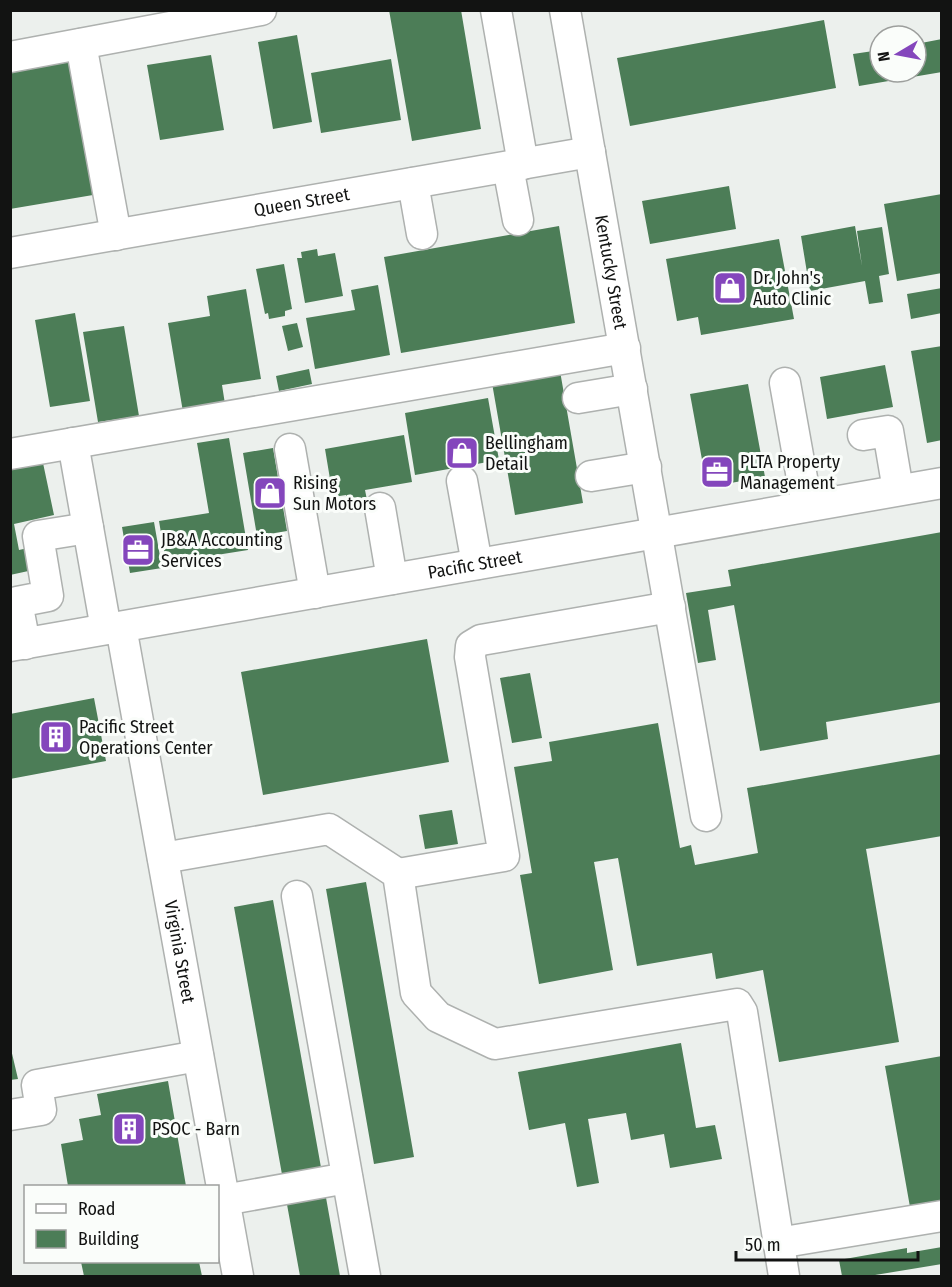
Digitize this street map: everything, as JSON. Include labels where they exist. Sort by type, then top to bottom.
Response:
[{"type":"street","points":[[10,57],[261,10]]},
{"type":"street","points":[[496,10],[516,165],[518,220]]},
{"type":"street","name":"Kentucky Street","points":[[566,10],[706,816]]},
{"type":"street","points":[[81,44],[116,235]]},
{"type":"street","name":"Queen Street","points":[[10,253],[591,152]]},
{"type":"street","points":[[413,183],[422,234]]},
{"type":"street","points":[[10,454],[625,348]]},
{"type":"street","points":[[785,383],[807,506]]},
{"type":"street","points":[[578,398],[632,389]]},
{"type":"street","points":[[863,435],[888,431],[898,490]]},
{"type":"street","name":"Virginia Street","points":[[73,443],[88,528],[113,628],[163,858],[238,1276]]},
{"type":"street","points":[[290,449],[315,592]]},
{"type":"street","points":[[591,476],[646,467]]},
{"type":"street","points":[[462,481],[477,564]]},
{"type":"street","name":"Pacific Street","points":[[18,645],[942,483]]},
{"type":"street","points":[[380,508],[392,579]]},
{"type":"street","points":[[18,645],[17,602],[48,596],[38,536],[88,528]]},
{"type":"street","points":[[163,858],[329,829],[398,874],[504,856],[470,657],[471,646],[481,640],[670,607]]},
{"type":"street","points":[[398,874],[416,993],[438,1017],[495,1044],[730,1003],[737,1004],[742,1012],[784,1276]]},
{"type":"street","points":[[297,896],[365,1276]]},
{"type":"street","points":[[10,1116],[41,1110],[37,1086],[198,1056]]},
{"type":"street","points":[[224,1200],[347,1178]]},
{"type":"street","points":[[778,1244],[942,1216]]},
{"type":"building","points":[[389,10],[461,10],[481,129],[412,141]]},
{"type":"building","points":[[824,20],[836,88],[630,126],[617,58]]},
{"type":"building","points":[[297,35],[312,122],[273,129],[258,42]]},
{"type":"building","points":[[942,39],[942,72],[928,74],[928,42]]},
{"type":"building","points":[[868,52],[868,84],[871,84],[859,86],[853,54]]},
{"type":"building","points":[[211,55],[224,130],[160,140],[147,65]]},
{"type":"building","points":[[391,59],[401,120],[321,133],[311,73]]},
{"type":"building","points":[[70,62],[93,195],[10,209],[10,72]]},
{"type":"building","points":[[729,186],[736,229],[650,244],[642,201]]},
{"type":"building","points":[[942,194],[942,273],[897,281],[884,204]]},
{"type":"building","points":[[559,226],[575,323],[401,353],[384,257]]},
{"type":"building","points":[[855,226],[862,266],[857,231],[882,227],[889,274],[879,276],[883,302],[869,304],[865,281],[810,291],[801,236]]},
{"type":"building","name":"Dr. John's Auto Clinic","points":[[779,239],[794,319],[701,335],[698,317],[677,321],[666,259]]},
{"type":"building","points":[[317,249],[318,256],[335,253],[343,296],[305,303],[297,258],[302,258],[301,252]]},
{"type":"building","points":[[284,264],[292,309],[285,311],[285,316],[269,319],[268,313],[265,314],[256,269]]},
{"type":"building","points":[[378,285],[390,355],[315,369],[306,318],[355,310],[351,290]]},
{"type":"building","points":[[942,288],[942,313],[911,319],[907,294]]},
{"type":"building","points":[[246,289],[261,379],[222,385],[225,404],[183,412],[168,323],[210,316],[207,296]]},
{"type":"building","points":[[75,313],[90,401],[50,407],[35,320]]},
{"type":"building","points":[[297,323],[303,347],[288,351],[282,326]]},
{"type":"building","points":[[124,326],[139,416],[98,422],[83,332]]},
{"type":"building","points":[[942,346],[942,440],[927,443],[911,351]]},
{"type":"building","points":[[885,365],[893,407],[827,419],[820,377]]},
{"type":"building","points":[[309,369],[312,384],[279,391],[276,376]]},
{"type":"building","points":[[560,371],[583,503],[515,515],[492,383]]},
{"type":"building","points":[[748,384],[765,477],[707,487],[690,394]]},
{"type":"building","points":[[488,398],[499,460],[415,475],[405,413]]},
{"type":"building","points":[[404,435],[412,482],[365,490],[367,500],[347,503],[346,495],[333,497],[325,449]]},
{"type":"building","points":[[229,438],[248,550],[166,563],[159,521],[209,513],[197,443]]},
{"type":"building","points":[[273,448],[287,531],[257,536],[243,453]]},
{"type":"building","points":[[43,463],[54,515],[14,524],[19,550],[28,548],[33,570],[10,575],[10,470]]},
{"type":"building","points":[[154,522],[162,568],[130,573],[122,527]]},
{"type":"building","points":[[942,532],[942,702],[826,722],[828,739],[760,751],[734,605],[708,610],[716,660],[698,663],[686,593],[731,586],[728,570]]},
{"type":"building","points":[[427,639],[449,762],[263,795],[241,672]]},
{"type":"building","points":[[530,673],[542,738],[512,743],[500,678]]},
{"type":"building","name":"Pacific Street Operations Center","points":[[94,698],[106,761],[10,779],[10,714]]},
{"type":"building","points":[[658,723],[680,848],[691,845],[695,865],[758,853],[747,788],[942,754],[942,836],[866,849],[899,1042],[779,1062],[763,970],[716,979],[712,953],[637,966],[618,858],[594,862],[613,970],[539,984],[520,875],[532,873],[514,767],[552,761],[549,742]]},
{"type":"building","points":[[452,810],[458,844],[425,849],[419,815]]},
{"type":"building","points":[[366,882],[414,1157],[374,1164],[326,889]]},
{"type":"building","points":[[273,900],[322,1173],[283,1180],[234,907]]},
{"type":"building","points":[[681,1043],[696,1128],[715,1125],[722,1159],[670,1168],[664,1134],[631,1140],[626,1113],[588,1119],[599,1183],[577,1187],[565,1123],[529,1130],[518,1072]]},
{"type":"building","points":[[10,1045],[18,1079],[10,1080]]},
{"type":"building","points":[[942,1056],[942,1202],[910,1207],[885,1066]]},
{"type":"building","name":"PSOC - Barn","points":[[168,1081],[186,1185],[68,1185],[61,1144],[83,1140],[79,1119],[101,1115],[97,1094]]},
{"type":"building","points":[[325,1192],[340,1276],[300,1276],[286,1199]]},
{"type":"building","points":[[942,1247],[942,1264],[869,1276],[842,1276],[839,1260],[907,1248],[907,1253]]},
{"type":"building","points":[[81,1263],[199,1263],[202,1276],[84,1276]]},
{"type":"place","name":"Dr. John's Auto Clinic","points":[[730,288]]},
{"type":"place","name":"Bellingham Detail","points":[[462,453]]},
{"type":"place","name":"PLTA Property Management","points":[[717,472]]},
{"type":"place","name":"Rising Sun Motors","points":[[270,493]]},
{"type":"place","name":"JB&A Accounting Services","points":[[138,550]]},
{"type":"place","name":"Pacific Street Operations Center","points":[[56,737]]},
{"type":"place","name":"PSOC - Barn","points":[[129,1129]]}]
